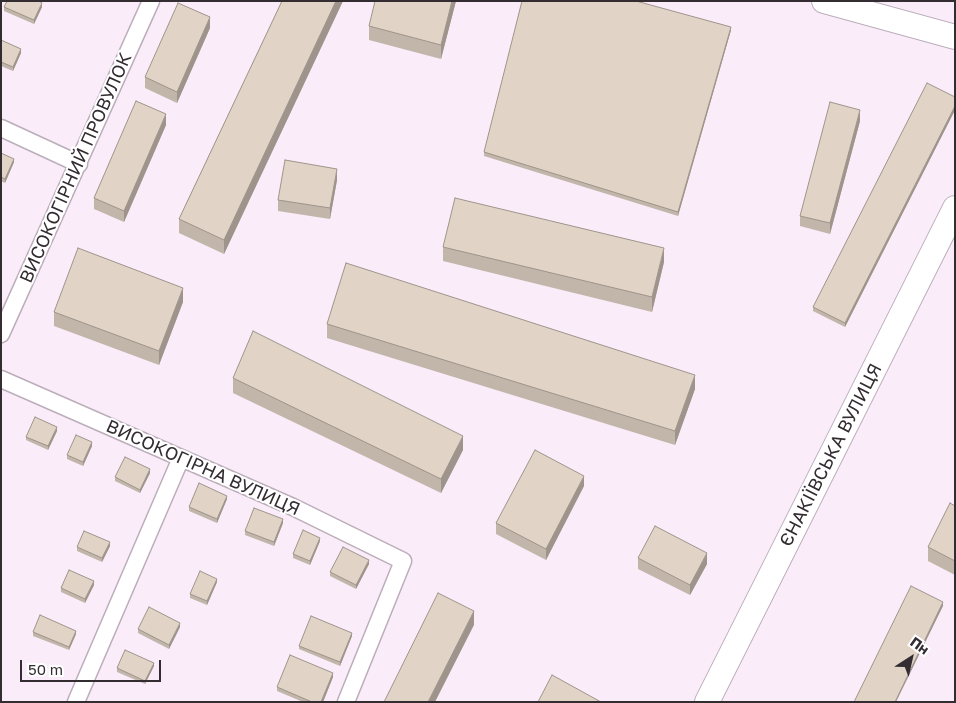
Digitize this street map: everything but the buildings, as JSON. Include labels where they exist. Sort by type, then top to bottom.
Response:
[{"type":"street","name":"ВИСОКОГІРНИЙ ПРОВУЛОК","points":[[1,334],[151,1]]},
{"type":"street","points":[[824,1],[955,37]]},
{"type":"street","points":[[1,128],[79,164]]},
{"type":"street","name":"ЄНАКІЇВСЬКА ВУЛИЦЯ","points":[[708,702],[955,208]]},
{"type":"street","name":"ВИСОКОГІРНА ВУЛИЦЯ","points":[[1,379],[293,507],[403,560],[346,702]]},
{"type":"street","points":[[76,702],[181,458]]}]
